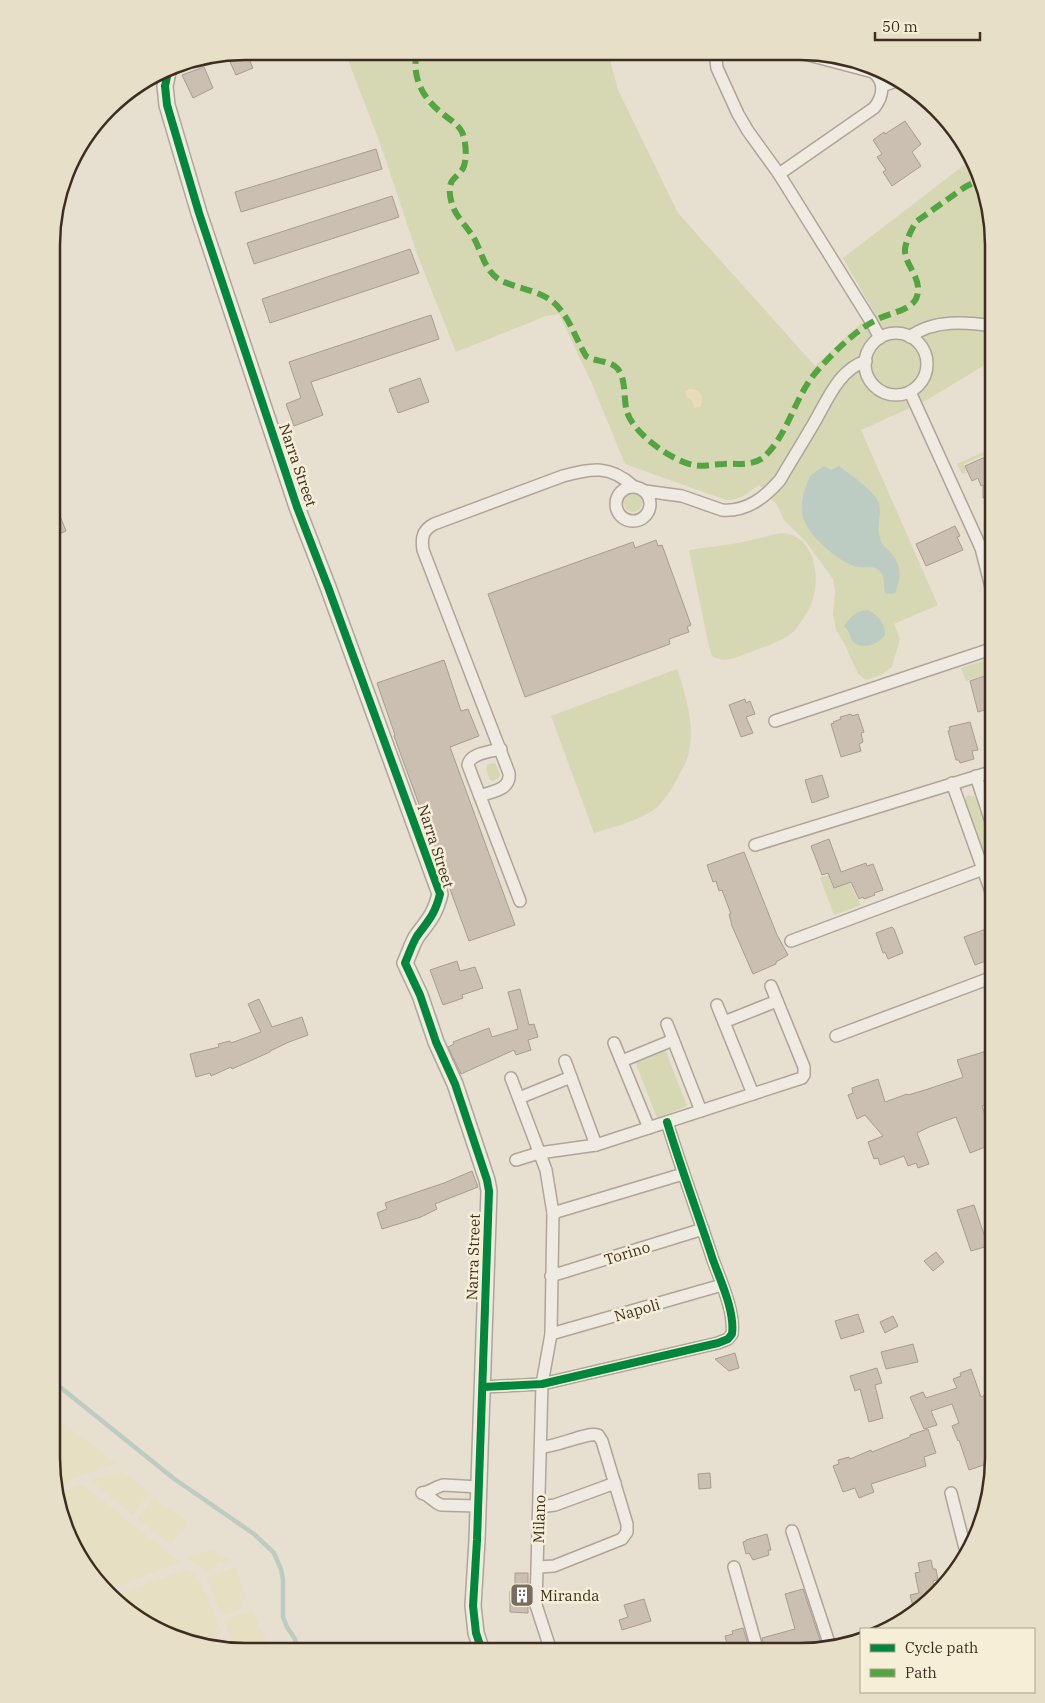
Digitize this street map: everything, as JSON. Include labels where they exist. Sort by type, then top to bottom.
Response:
[{"type":"street","points":[[716,60],[717,68],[748,131],[778,174],[880,338]]},
{"type":"street","name":"Narra Street","points":[[167,77],[165,86],[167,105],[199,213],[297,506],[440,894],[437,907],[428,924],[416,938],[405,963],[420,995],[436,1042],[455,1084],[489,1191],[474,1606],[476,1632],[479,1643]]},
{"type":"street","points":[[778,174],[874,108],[881,98],[882,86],[879,78]]},
{"type":"street","points":[[882,86],[889,83]]},
{"type":"street","points":[[910,338],[926,328],[948,324],[966,323],[985,325]]},
{"type":"street","points":[[897,334],[910,338],[922,347],[926,357],[927,367],[924,377],[918,386],[910,392],[895,394],[880,390],[872,384],[867,375],[867,355],[872,345],[880,338],[888,335],[897,334]]},
{"type":"street","points":[[645,491],[677,495],[730,511],[745,508],[757,501],[780,480],[828,397],[840,380],[853,366],[866,361]]},
{"type":"street","points":[[910,392],[981,548],[985,564]]},
{"type":"street","points":[[480,796],[503,788],[510,779],[509,773],[423,550],[421,540],[423,534],[427,528],[434,524],[583,470],[604,470],[614,473],[623,477],[633,486],[645,491],[649,496],[650,509],[641,519],[629,521],[622,518],[618,513],[615,501],[621,490],[633,486]]},
{"type":"street","points":[[981,548],[985,546]]},
{"type":"street","points":[[775,721],[985,651]]},
{"type":"street","points":[[500,749],[473,756],[468,765],[520,901]]},
{"type":"street","points":[[755,845],[985,774]]},
{"type":"street","points":[[976,776],[985,804]]},
{"type":"street","points":[[952,783],[985,860]]},
{"type":"street","points":[[791,941],[985,868]]},
{"type":"street","points":[[836,1036],[985,980]]},
{"type":"street","points":[[516,1160],[539,1154],[596,1145],[802,1078],[804,1066],[771,986]]},
{"type":"street","points":[[724,1022],[777,1001]]},
{"type":"street","points":[[717,1005],[753,1094]]},
{"type":"street","points":[[666,1024],[701,1111]]},
{"type":"street","points":[[622,1061],[673,1040]]},
{"type":"street","points":[[614,1043],[649,1128]]},
{"type":"street","points":[[565,1061],[596,1145]]},
{"type":"street","points":[[519,1098],[571,1077]]},
{"type":"street","name":"Milano","points":[[511,1078],[546,1170],[553,1214],[551,1334],[542,1384],[536,1605],[548,1643]]},
{"type":"street","points":[[483,1387],[542,1384],[718,1344],[728,1339],[732,1334],[733,1326],[722,1285],[667,1122]]},
{"type":"street","points":[[553,1214],[683,1174]]},
{"type":"street","name":"Torino","points":[[551,1276],[703,1229]]},
{"type":"street","name":"Napoli","points":[[551,1334],[722,1285]]},
{"type":"street","points":[[538,1567],[554,1566],[622,1539],[628,1532],[628,1524],[602,1441],[598,1435],[590,1434],[554,1446],[541,1446]]},
{"type":"street","points":[[539,1507],[555,1505],[615,1482]]},
{"type":"street","points":[[478,1506],[441,1505],[431,1497],[422,1494],[439,1485],[479,1486]]},
{"type":"street","points":[[951,1492],[964,1544]]},
{"type":"street","points":[[792,1531],[828,1640]]},
{"type":"street","points":[[734,1567],[755,1643]]},
{"type":"shaded area","points":[[824,466],[831,470],[839,466],[877,498],[880,507],[879,534],[883,545],[895,558],[899,567],[899,577],[895,593],[885,593],[883,576],[880,571],[874,567],[857,567],[840,559],[825,547],[807,527],[802,512],[804,493],[811,475]]},
{"type":"shaded area","points":[[868,610],[880,620],[884,626],[885,635],[872,645],[863,646],[853,642],[844,626],[854,615]]},
{"type":"shaded area","points":[[60,1421],[116,1463],[62,1483],[60,1470]]},
{"type":"shaded area","points":[[122,1471],[150,1493],[132,1515],[90,1480]]},
{"type":"shaded area","points":[[82,1485],[180,1562],[113,1588],[98,1571],[79,1540],[66,1506],[64,1491]]},
{"type":"shaded area","points":[[154,1497],[188,1523],[171,1545],[137,1518]]},
{"type":"shaded area","points":[[210,1550],[233,1562],[223,1565],[221,1561],[216,1563],[218,1567],[206,1572],[187,1557]]},
{"type":"shaded area","points":[[235,1567],[247,1600],[241,1602],[243,1608],[222,1616],[207,1577]]},
{"type":"shaded area","points":[[187,1569],[199,1578],[222,1633],[206,1639],[174,1629],[142,1612],[119,1593]]},
{"type":"shaded area","points":[[252,1610],[267,1642],[233,1643],[224,1621]]},
{"type":"green space","points":[[348,60],[610,60],[618,90],[678,213],[815,366],[859,325],[875,314],[843,258],[966,163],[979,197],[985,233],[985,362],[983,366],[927,400],[861,430],[938,605],[894,624],[900,639],[892,667],[881,675],[866,680],[858,674],[836,630],[833,615],[835,591],[833,579],[806,542],[784,520],[777,505],[759,485],[740,497],[726,500],[625,464],[593,386],[559,314],[546,316],[456,352],[417,254],[381,146]]},
{"type":"green space","points":[[985,451],[985,455],[964,464],[966,473],[962,474],[957,464]]},
{"type":"green space","points":[[633,494],[639,497],[642,503],[639,509],[633,512],[627,509],[624,503],[627,497]]},
{"type":"green space","points":[[780,533],[792,535],[801,540],[813,559],[816,582],[808,611],[795,630],[780,640],[731,659],[726,660],[712,656],[689,550],[739,543]]},
{"type":"green space","points":[[985,660],[985,675],[966,681],[961,668]]},
{"type":"green space","points":[[677,669],[690,716],[691,741],[685,764],[668,793],[652,811],[631,821],[594,833],[551,716]]},
{"type":"green space","points":[[496,764],[500,775],[499,778],[493,781],[490,780],[486,769],[487,765]]},
{"type":"green space","points":[[968,795],[975,797],[985,826],[985,857],[965,801]]},
{"type":"green space","points":[[828,875],[833,888],[850,883],[861,905],[834,915],[820,878]]},
{"type":"green space","points":[[665,1049],[687,1106],[657,1118],[635,1061]]},
{"type":"sand","points":[[689,389],[699,392],[702,397],[700,407],[694,408],[692,401],[686,396],[685,391]]},
{"type":"building","points":[[249,60],[253,68],[236,75],[230,62]]},
{"type":"building","points":[[204,67],[213,88],[193,98],[182,75]]},
{"type":"building","points":[[905,121],[921,144],[912,152],[921,166],[892,186],[883,172],[886,170],[877,157],[882,154],[873,140]]},
{"type":"building","points":[[376,149],[382,169],[241,212],[235,192]]},
{"type":"building","points":[[392,196],[399,217],[254,264],[247,243]]},
{"type":"building","points":[[410,249],[419,273],[270,323],[262,299]]},
{"type":"building","points":[[431,315],[439,339],[311,382],[323,415],[294,426],[286,404],[301,398],[289,362]]},
{"type":"building","points":[[420,378],[429,402],[398,413],[389,389]]},
{"type":"building","points":[[985,457],[985,498],[983,498],[983,485],[981,486],[978,478],[972,481],[965,466]]},
{"type":"building","points":[[60,516],[66,531],[60,534]]},
{"type":"building","points":[[955,526],[960,536],[957,537],[963,550],[926,566],[916,544]]},
{"type":"building","points":[[656,540],[658,546],[662,545],[691,625],[687,627],[689,632],[669,639],[670,644],[525,697],[488,594],[633,542],[635,548]]},
{"type":"building","points":[[444,660],[461,711],[468,709],[479,736],[450,747],[515,925],[469,941],[394,736],[377,683]]},
{"type":"building","points":[[985,676],[985,710],[978,712],[970,681]]},
{"type":"building","points":[[745,699],[746,703],[750,701],[755,714],[746,717],[753,733],[741,737],[729,705]]},
{"type":"building","points":[[851,714],[852,716],[858,714],[864,732],[861,733],[863,742],[859,744],[861,751],[841,757],[831,724],[841,719],[840,717]]},
{"type":"building","points":[[970,722],[978,750],[972,751],[974,759],[960,763],[959,760],[956,760],[948,731],[950,730],[949,727]]},
{"type":"building","points":[[822,775],[829,797],[812,803],[805,780]]},
{"type":"building","points":[[829,839],[841,872],[866,863],[867,866],[873,864],[883,890],[874,893],[875,895],[859,899],[851,882],[834,888],[828,873],[822,875],[811,846]]},
{"type":"building","points":[[744,852],[777,935],[788,955],[776,962],[776,964],[753,974],[732,926],[729,914],[731,914],[722,890],[719,891],[716,881],[713,882],[707,865]]},
{"type":"building","points":[[892,927],[903,953],[888,959],[885,952],[883,953],[876,933]]},
{"type":"building","points":[[985,929],[985,961],[975,965],[964,937]]},
{"type":"building","points":[[457,961],[460,971],[475,967],[483,988],[462,995],[463,998],[443,1005],[430,970]]},
{"type":"building","points":[[520,989],[529,1025],[534,1024],[538,1037],[528,1040],[531,1050],[516,1055],[514,1050],[461,1074],[448,1047],[454,1044],[453,1042],[489,1028],[492,1037],[518,1029],[508,992]]},
{"type":"building","points":[[259,999],[272,1027],[302,1017],[308,1035],[232,1069],[231,1067],[211,1076],[210,1073],[196,1077],[190,1054],[219,1047],[218,1044],[230,1041],[231,1043],[261,1032],[248,1004]]},
{"type":"building","points":[[985,1052],[985,1105],[982,1106],[985,1115],[985,1147],[970,1153],[956,1117],[917,1133],[929,1164],[918,1168],[916,1163],[908,1166],[904,1156],[880,1165],[878,1158],[874,1159],[868,1142],[883,1136],[865,1115],[857,1119],[848,1095],[853,1093],[852,1088],[878,1079],[885,1102],[963,1077],[957,1060]]},
{"type":"building","points":[[472,1171],[478,1187],[435,1204],[437,1209],[421,1217],[382,1229],[377,1213],[387,1209],[385,1203],[444,1183]]},
{"type":"building","points":[[974,1205],[985,1237],[985,1247],[971,1251],[957,1210]]},
{"type":"building","points":[[936,1252],[944,1262],[933,1271],[924,1261]]},
{"type":"building","points":[[858,1314],[864,1332],[841,1339],[835,1321]]},
{"type":"building","points":[[893,1316],[898,1326],[885,1333],[880,1322]]},
{"type":"building","points":[[913,1344],[918,1362],[886,1369],[881,1352]]},
{"type":"building","points":[[735,1353],[739,1368],[729,1371],[715,1359]]},
{"type":"building","points":[[877,1368],[882,1383],[875,1385],[883,1418],[869,1422],[860,1389],[855,1391],[850,1376]]},
{"type":"building","points":[[971,1369],[981,1397],[985,1395],[985,1465],[969,1470],[952,1426],[959,1423],[952,1404],[931,1411],[937,1425],[924,1429],[910,1397],[923,1392],[926,1398],[957,1388],[953,1379],[961,1376],[960,1373]]},
{"type":"building","points":[[928,1429],[936,1453],[924,1457],[926,1466],[871,1484],[874,1492],[859,1498],[855,1488],[843,1492],[833,1466],[839,1464],[838,1460],[849,1457],[850,1459],[871,1450],[872,1452]]},
{"type":"building","points":[[710,1473],[711,1488],[699,1489],[698,1474]]},
{"type":"building","points":[[767,1534],[771,1550],[768,1550],[769,1555],[753,1560],[749,1553],[746,1554],[743,1542]]},
{"type":"building","points":[[931,1560],[933,1569],[936,1569],[938,1580],[933,1581],[934,1586],[913,1605],[910,1595],[919,1593],[915,1573],[920,1572],[918,1563]]},
{"type":"building","name":"Miranda","points":[[515,1573],[528,1573],[528,1613],[510,1612],[510,1591],[515,1591]]},
{"type":"building","points":[[803,1589],[821,1642],[763,1643],[762,1638],[795,1629],[785,1594]]},
{"type":"building","points":[[644,1599],[651,1621],[622,1630],[619,1620],[628,1617],[624,1605]]},
{"type":"building","points":[[743,1628],[748,1643],[727,1643],[725,1636],[733,1634],[732,1631]]},
{"type":"waterway","points":[[60,1387],[173,1478],[254,1534],[274,1553],[281,1569],[283,1580],[283,1617],[296,1643]]},
{"type":"marked path","points":[[416,60],[417,79],[424,94],[462,132],[466,149],[465,162],[462,170],[452,181],[450,197],[455,211],[472,235],[491,273],[508,284],[540,294],[552,301],[563,313],[586,356],[614,365],[617,368],[624,383],[627,412],[637,429],[664,452],[693,465],[746,464],[761,459],[766,455],[781,436],[809,381],[831,356],[862,328],[880,318],[905,309],[913,303],[916,299],[918,286],[905,252],[913,227],[917,221],[974,183]]},
{"type":"cycle path","points":[[167,77],[165,86],[167,105],[199,213],[297,507],[440,894],[434,912],[415,939],[405,963],[420,995],[436,1042],[455,1084],[489,1191],[473,1606],[476,1633],[479,1643]]},
{"type":"cycle path","points":[[483,1387],[542,1384],[718,1343],[728,1339],[732,1334],[727,1297],[667,1122]]},
{"type":"place","name":"Miranda","points":[[522,1595]]}]
